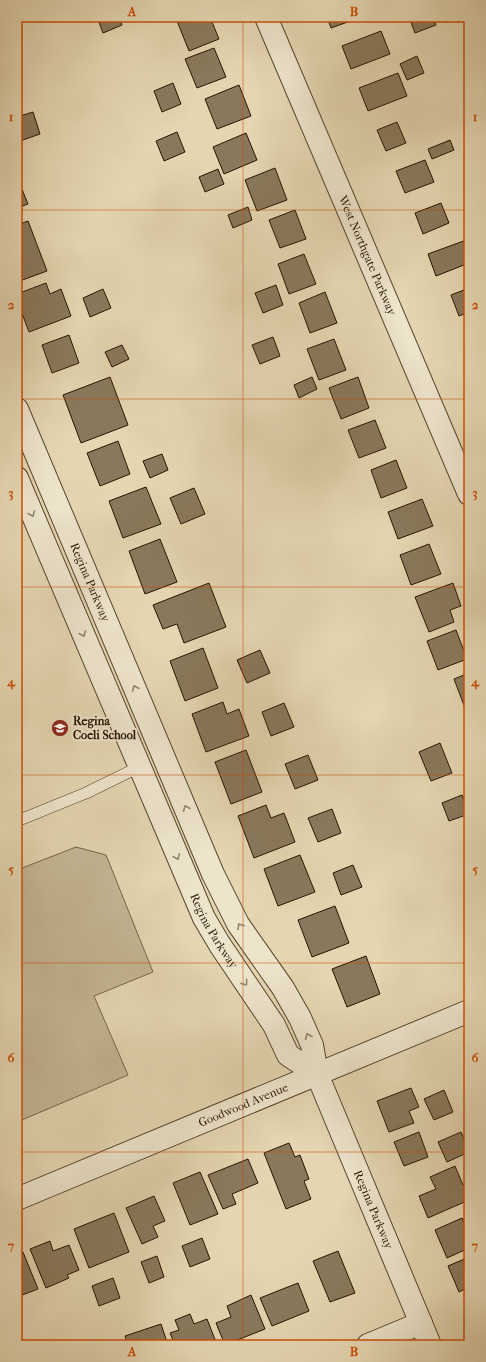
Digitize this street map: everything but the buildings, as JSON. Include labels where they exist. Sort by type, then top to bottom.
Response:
[{"type":"street","name":"West Northgate Parkway","points":[[266,17],[469,494]]},
{"type":"street","name":"Regina Parkway","points":[[17,409],[225,899],[238,924],[283,988],[300,1018],[312,1045],[317,1074],[430,1345]]},
{"type":"street","name":"Regina Parkway","points":[[18,484],[204,918],[220,945],[274,1025],[288,1055],[317,1074]]},
{"type":"street","points":[[139,767],[164,756]]},
{"type":"street","name":"Goodwood Avenue","points":[[17,1198],[469,1010]]},
{"type":"street","points":[[368,1345],[421,1323]]},
{"type":"lane","points":[[17,821],[86,793],[139,767]]},
{"type":"shaded area","points":[[76,847],[106,855],[153,972],[94,996],[128,1075],[17,1122],[17,870]]},
{"type":"place","name":"Regina Coeli School","points":[[60,728]]}]
